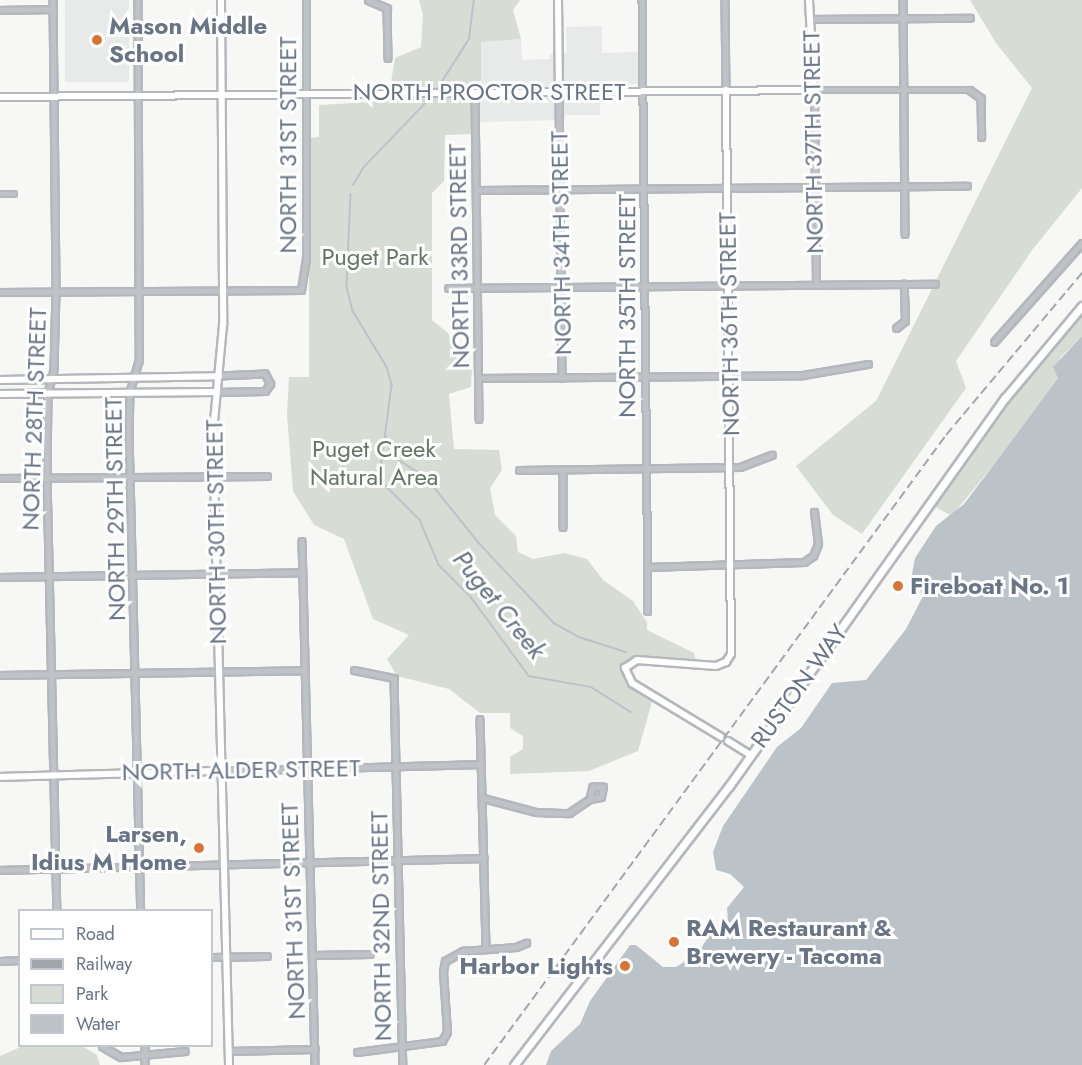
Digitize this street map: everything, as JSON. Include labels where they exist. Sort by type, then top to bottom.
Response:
[{"type":"main road","name":"RUSTON WAY","points":[[514,1065],[710,812],[749,754],[1005,398],[1082,306]]},
{"type":"street","name":"NORTH 28TH STREET","points":[[53,0],[56,292],[53,379],[48,394],[47,477],[57,909]]},
{"type":"street","name":"NORTH 29TH STREET","points":[[138,0],[140,362],[130,393],[130,478],[141,909]]},
{"type":"street","name":"NORTH 30TH STREET","points":[[221,0],[223,291],[219,376],[216,392],[214,477],[229,1065]]},
{"type":"street","name":"NORTH 31ST STREET","points":[[223,291],[301,290],[306,258],[306,0]]},
{"type":"street","points":[[368,0],[387,8],[388,58]]},
{"type":"street","name":"NORTH 34TH STREET","points":[[558,0],[562,378]]},
{"type":"street","name":"NORTH 35TH STREET","points":[[642,0],[648,611]]},
{"type":"street","name":"NORTH 36TH STREET","points":[[725,0],[731,648],[728,660],[716,666],[641,660],[627,664],[626,676],[632,683],[749,754]]},
{"type":"street","name":"NORTH 37TH STREET","points":[[809,0],[814,90],[816,285]]},
{"type":"street","points":[[903,0],[905,234]]},
{"type":"street","points":[[0,10],[53,9]]},
{"type":"street","points":[[810,20],[903,17],[970,18]]},
{"type":"street","name":"NORTH PROCTOR STREET","points":[[0,97],[958,88],[976,92],[982,104],[981,137]]},
{"type":"street","name":"NORTH 33RD STREET","points":[[472,92],[476,190],[479,419]]},
{"type":"street","points":[[476,190],[967,186]]},
{"type":"street","points":[[0,194],[14,194]]},
{"type":"street","points":[[994,342],[1082,243]]},
{"type":"street","points":[[896,328],[904,321],[904,284]]},
{"type":"street","points":[[448,288],[935,284]]},
{"type":"street","points":[[0,292],[223,291]]},
{"type":"street","points":[[478,378],[805,375],[868,364]]},
{"type":"street","points":[[0,380],[133,379],[265,374],[270,384],[265,391],[0,394]]},
{"type":"street","points":[[519,470],[731,468],[751,466],[772,455]]},
{"type":"street","points":[[563,470],[564,527]]},
{"type":"street","points":[[0,478],[267,476]]},
{"type":"street","points":[[647,567],[731,566],[807,561],[818,539],[814,513]]},
{"type":"street","name":"NORTH 31ST STREET","points":[[302,541],[315,1065]]},
{"type":"street","points":[[0,577],[302,572]]},
{"type":"street","points":[[0,675],[304,670]]},
{"type":"street","name":"NORTH 32ND STREET","points":[[354,670],[394,678],[402,1065]]},
{"type":"street","points":[[480,719],[486,949]]},
{"type":"street","name":"NORTH ALDER STREET","points":[[0,777],[481,764]]},
{"type":"street","points":[[483,798],[558,814],[576,812],[590,799]]},
{"type":"street","points":[[0,870],[484,858]]},
{"type":"street","points":[[357,1052],[442,1041],[447,1032],[443,972],[446,961],[457,952],[526,943]]},
{"type":"street","points":[[312,955],[370,954]]},
{"type":"street","points":[[213,957],[267,956]]},
{"type":"street","points":[[0,961],[18,960]]},
{"type":"street","points":[[102,1047],[118,1057],[145,1052],[185,1051]]},
{"type":"street","points":[[145,1047],[145,1065]]},
{"type":"street","points":[[229,1051],[315,1049]]},
{"type":"shaded area","name":"Mason Middle School","points":[[65,0],[129,0],[129,82],[65,82]]},
{"type":"shaded area","points":[[602,26],[602,53],[639,52],[640,84],[481,88],[481,41],[521,39],[522,60],[550,59],[550,54],[567,53],[566,27]]},
{"type":"shaded area","points":[[485,95],[600,95],[600,115],[565,115],[564,120],[480,122],[480,99]]},
{"type":"green space","name":"Puget Creek Natural Area","points":[[419,0],[520,0],[513,10],[521,39],[481,42],[481,81],[475,82],[476,134],[445,135],[444,181],[432,193],[432,320],[448,333],[460,356],[472,368],[471,387],[449,394],[454,449],[499,450],[502,470],[490,488],[495,515],[516,536],[518,552],[533,559],[564,553],[587,559],[603,580],[633,601],[647,622],[647,630],[694,653],[696,661],[647,656],[626,662],[623,673],[630,687],[652,702],[638,751],[589,771],[510,774],[510,757],[523,749],[523,736],[510,728],[510,713],[480,713],[449,689],[397,676],[387,659],[409,635],[373,619],[344,539],[314,525],[293,491],[287,415],[289,377],[309,377],[309,138],[319,137],[319,105],[388,101],[395,58],[421,47],[423,15]]},
{"type":"green space","points":[[970,0],[1082,0],[1082,188],[1033,249],[956,361],[966,388],[862,534],[833,515],[796,466],[876,401],[1032,88],[996,43]]},
{"type":"green space","points":[[1082,313],[1082,336],[1060,358],[1058,378],[995,463],[955,512],[950,515],[934,506],[1011,397]]},
{"type":"green space","points":[[21,1047],[84,1047],[97,1055],[100,1065],[0,1065],[0,1056]]},
{"type":"water","points":[[1082,336],[1082,1065],[546,1065],[551,1051],[580,1024],[590,1001],[630,945],[636,945],[663,967],[676,967],[698,953],[715,926],[725,928],[728,923],[727,908],[744,887],[730,874],[716,870],[713,852],[723,826],[777,747],[801,728],[832,683],[866,680],[906,629],[923,596],[912,574],[915,558],[936,526],[964,504],[995,463],[1058,378],[1053,367]]},
{"type":"waterway","name":"Puget Creek","points":[[436,91],[469,39],[474,0]]},
{"type":"waterway","name":"Puget Creek","points":[[353,185],[364,167],[433,95]]},
{"type":"waterway","name":"Puget Creek","points":[[351,194],[347,287],[353,311],[387,367],[392,385],[382,462],[384,484],[420,520],[439,565],[471,597],[529,676],[591,687],[631,712]]},
{"type":"waterway","points":[[386,436],[392,456],[426,477],[479,543],[554,623],[579,637],[626,652]]},
{"type":"railway","points":[[484,1065],[946,435],[1082,273]]},
{"type":"place","name":"Mason Middle School","points":[[97,40]]},
{"type":"place","name":"Fireboat No. 1","points":[[898,586]]},
{"type":"place","name":"Larsen, Idius M Home","points":[[199,848]]},
{"type":"place","name":"RAM Restaurant & Brewery - Tacoma","points":[[674,942]]},
{"type":"place","name":"Harbor Lights","points":[[625,966]]},
{"type":"park label","name":"Puget Park","points":[[375,257]]}]
